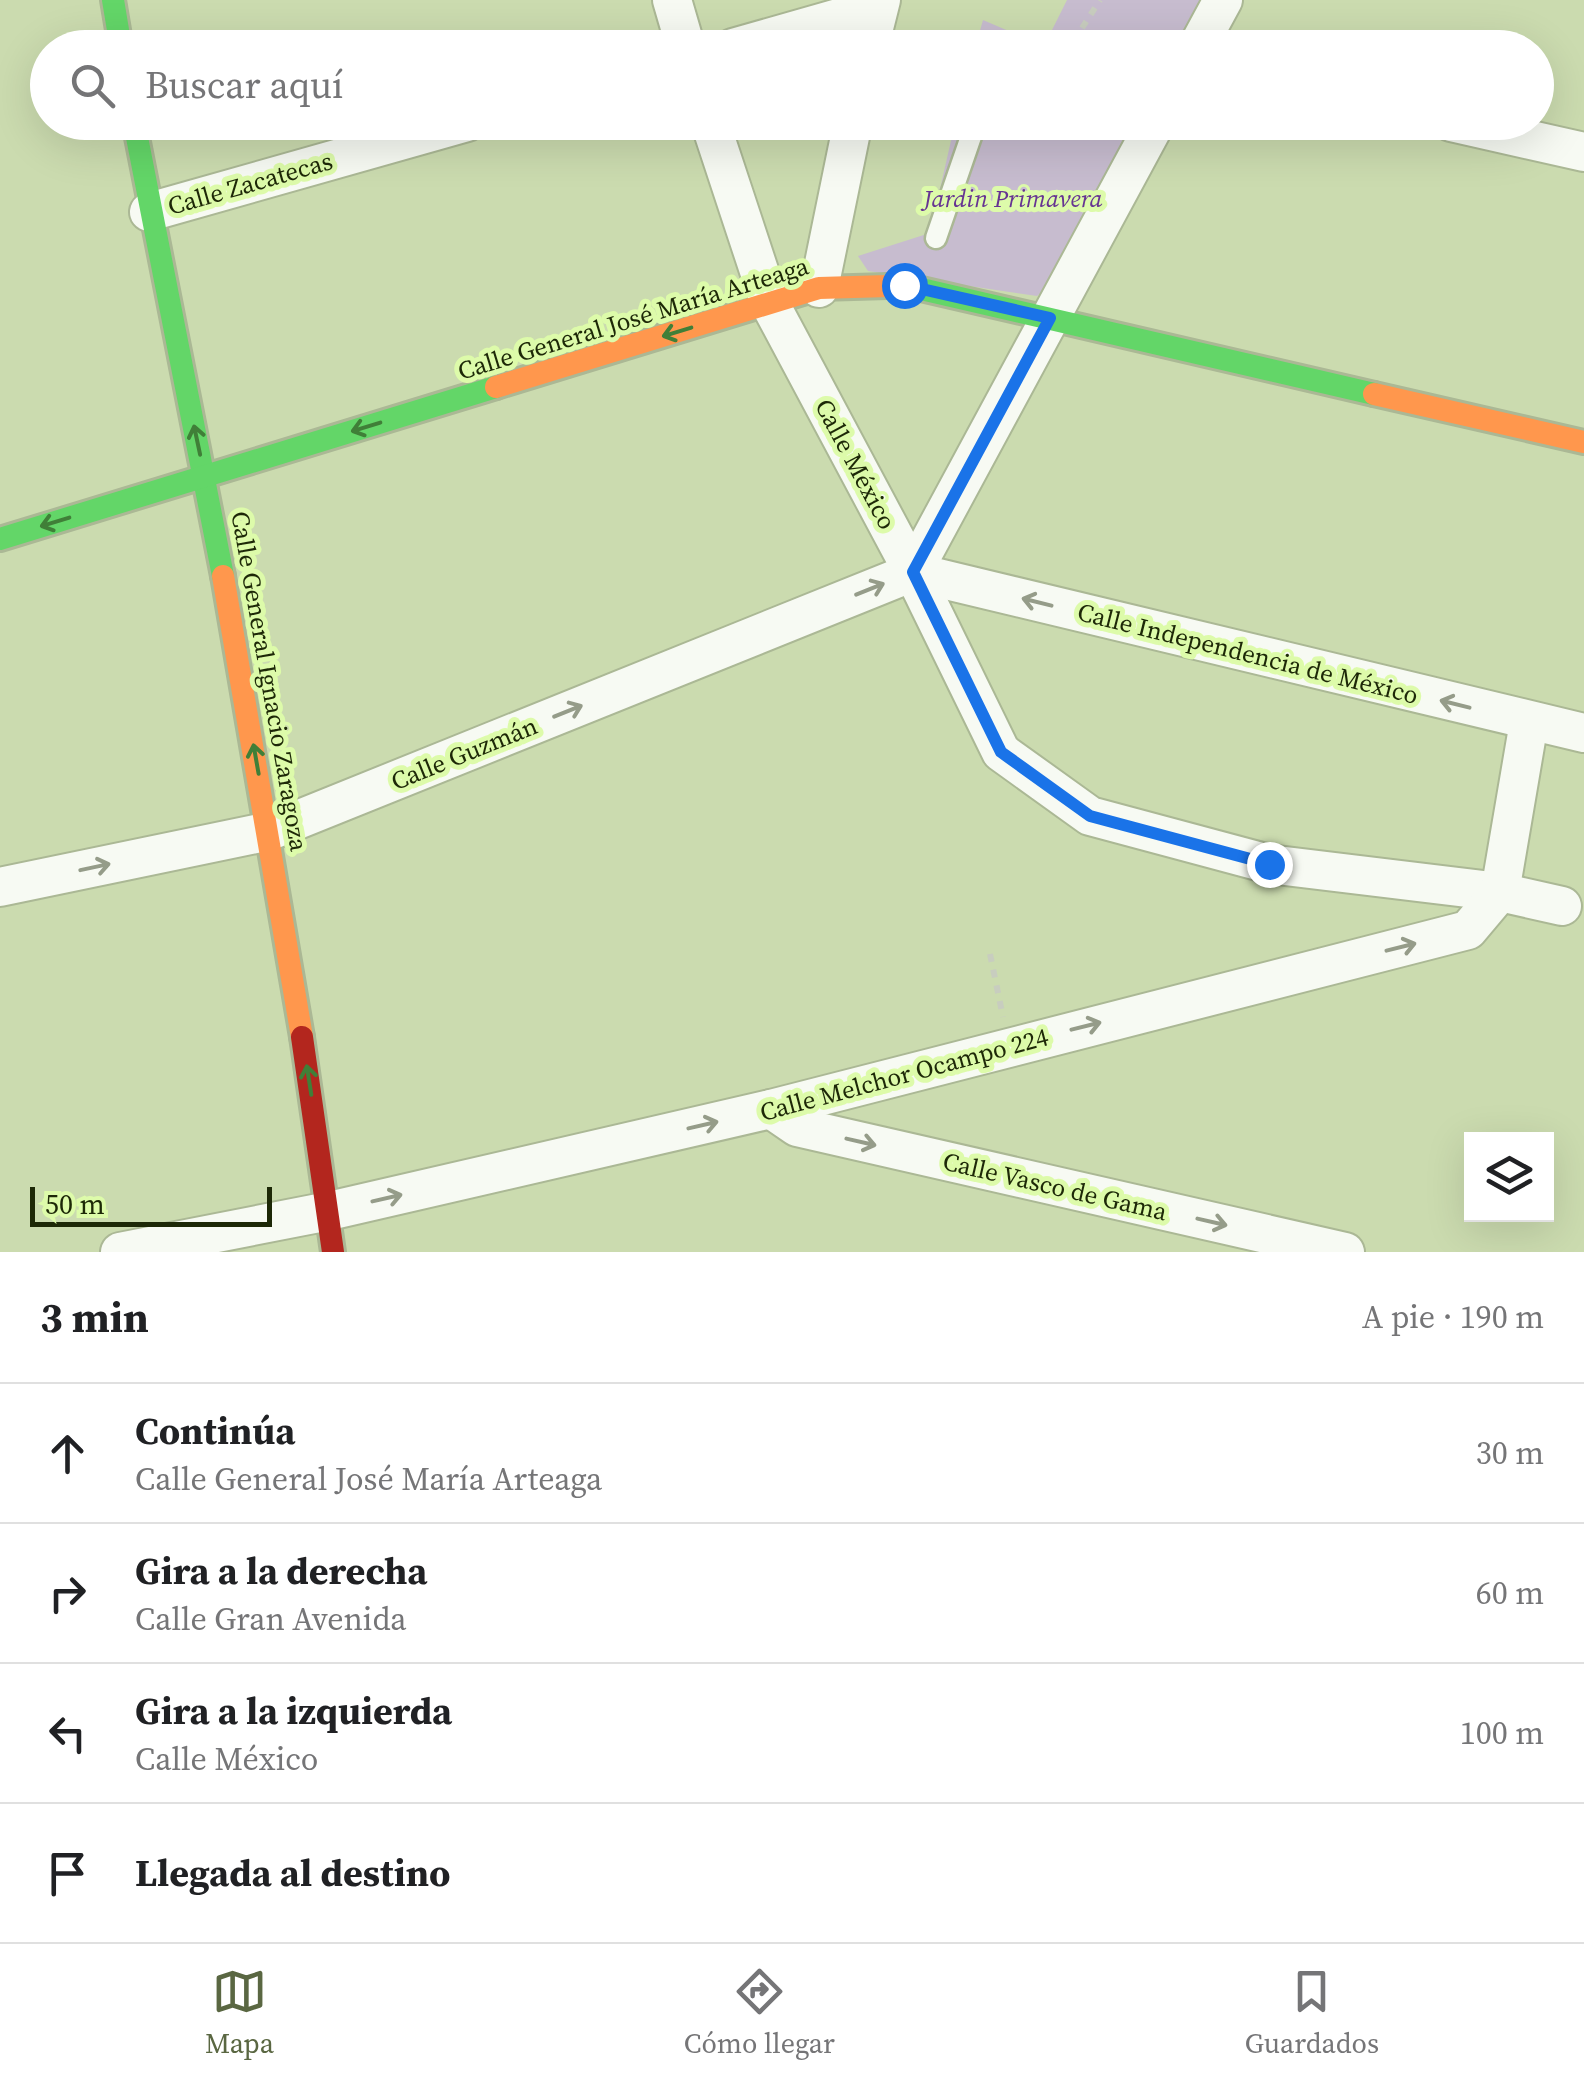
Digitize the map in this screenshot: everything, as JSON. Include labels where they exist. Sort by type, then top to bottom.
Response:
[{"type":"street","points":[[114,0],[118,30]]},
{"type":"street","points":[[672,0],[681,30]]},
{"type":"street","points":[[1207,30],[1223,0]]},
{"type":"street","points":[[791,30],[879,3],[873,30]]},
{"type":"street","name":"Calle General Ignacio Zaragoza","points":[[137,140],[270,831],[333,1252]]},
{"type":"street","name":"Calle Zacatecas","points":[[149,212],[403,140]]},
{"type":"street","name":"Calle México","points":[[716,140],[770,304],[913,572],[1001,752],[1090,816],[1269,864],[1500,892],[1562,906]]},
{"type":"street","points":[[819,288],[849,140]]},
{"type":"street","points":[[913,572],[1146,140]]},
{"type":"street","points":[[1531,140],[1584,152]]},
{"type":"street","name":"Calle General José María Arteaga","points":[[0,539],[819,288],[904,285],[1584,442]]},
{"type":"street","name":"Calle Independencia de México","points":[[913,572],[1584,733]]},
{"type":"street","name":"Calle Guzmán","points":[[0,887],[270,831],[913,572]]},
{"type":"street","points":[[1500,892],[1530,722]]},
{"type":"street","name":"Calle Melchor Ocampo 224","points":[[120,1252],[329,1211],[771,1109],[1468,930],[1500,892]]},
{"type":"street","name":"Calle Vasco de Gama","points":[[771,1109],[798,1127],[1345,1252]]},
{"type":"lane","points":[[936,238],[970,140]]},
{"type":"path","points":[[990,954],[1010,1046]]},
{"type":"green space","points":[[1067,0],[1204,0],[1187,30],[1052,30]]},
{"type":"green space","points":[[983,20],[1006,30],[980,30]]},
{"type":"green space","name":"Jardin Primavera","points":[[951,140],[1129,140],[1053,282],[1037,296],[868,271],[858,256],[930,233]]},
{"type":"traffic: fast","points":[[113,0],[118,30]]},
{"type":"traffic: fast","points":[[138,140],[223,576]]},
{"type":"traffic: fast","points":[[888,286],[904,285],[1374,394]]},
{"type":"traffic: fast","points":[[0,539],[496,387]]},
{"type":"traffic: slow","points":[[496,387],[819,288],[888,286]]},
{"type":"traffic: slow","points":[[1374,394],[1584,442]]},
{"type":"traffic: slow","points":[[223,576],[302,1037]]},
{"type":"traffic: jam","points":[[302,1037],[333,1252]]},
{"type":"route","points":[[904,285],[1050,318],[913,572],[1001,752],[1090,816],[1269,864]]}]
